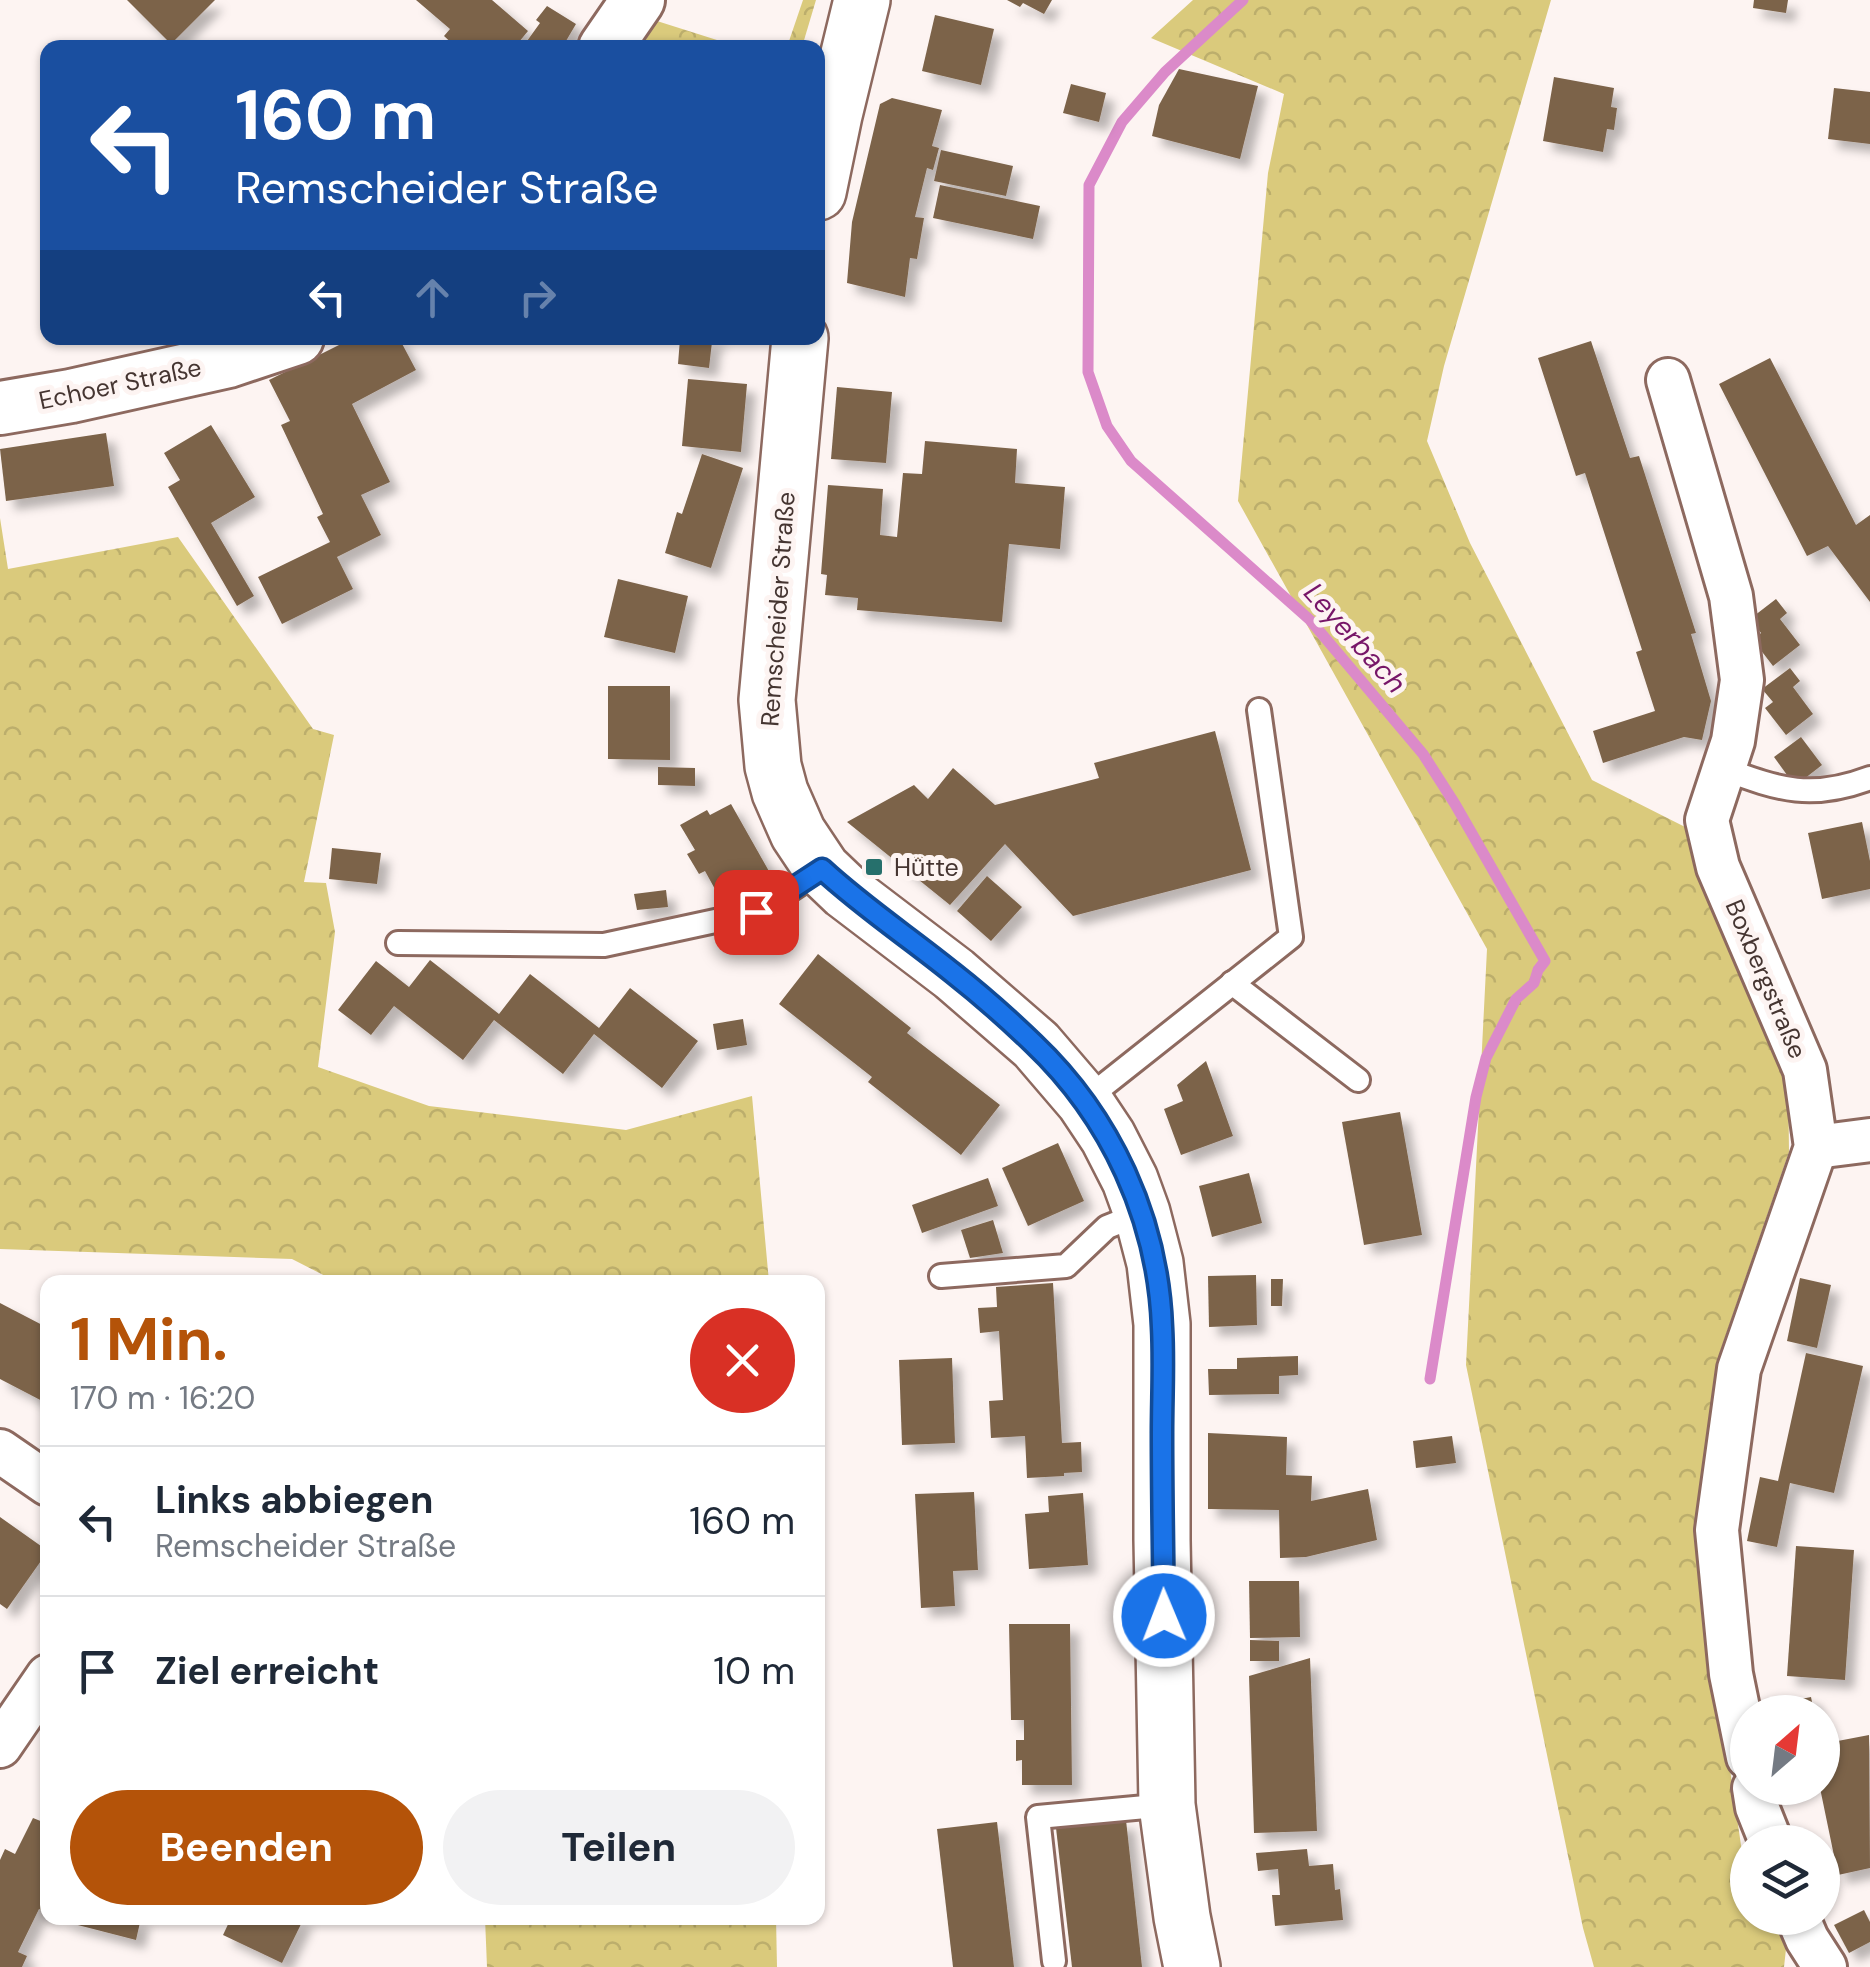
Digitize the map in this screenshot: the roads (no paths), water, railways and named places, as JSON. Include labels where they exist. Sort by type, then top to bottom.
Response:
[{"type":"main road","points":[[825,158],[862,0]]},
{"type":"main road","name":"Remscheider Straße","points":[[799,345],[767,700],[773,766],[780,792],[798,834],[822,869],[1036,1045],[1084,1101],[1130,1180],[1155,1263],[1162,1324],[1167,1805],[1192,1967]]},
{"type":"street","points":[[610,40],[638,0]]},
{"type":"street","name":"Echoer Straße","points":[[0,408],[228,362],[264,345]]},
{"type":"street","name":"Boxbergstraße","points":[[1668,380],[1731,596],[1742,680],[1733,741],[1707,820],[1718,867],[1805,1070],[1816,1147],[1739,1370],[1718,1530],[1735,1695]]},
{"type":"street","points":[[1816,1147],[1870,1140]]},
{"type":"street","points":[[0,1451],[40,1478]]},
{"type":"street","points":[[0,1746],[40,1701]]},
{"type":"lane","points":[[1084,1101],[1291,936],[1259,710]]},
{"type":"lane","points":[[1724,769],[1768,785],[1805,792],[1843,788],[1870,778]]},
{"type":"lane","points":[[398,943],[604,945],[756,912],[822,869]]},
{"type":"lane","points":[[1232,983],[1358,1080]]},
{"type":"lane","points":[[941,1276],[1066,1266],[1107,1228],[1142,1213]]},
{"type":"lane","points":[[1054,1961],[1038,1817],[1167,1805]]},
{"type":"waterway","name":"Leyerbach","points":[[1243,0],[1165,72],[1122,122],[1089,185],[1088,372],[1107,426],[1131,461],[1310,620],[1423,754],[1545,961],[1534,983],[1516,999],[1486,1058],[1476,1097],[1430,1379]]},
{"type":"place","name":"Hütte","points":[[874,867]]}]
